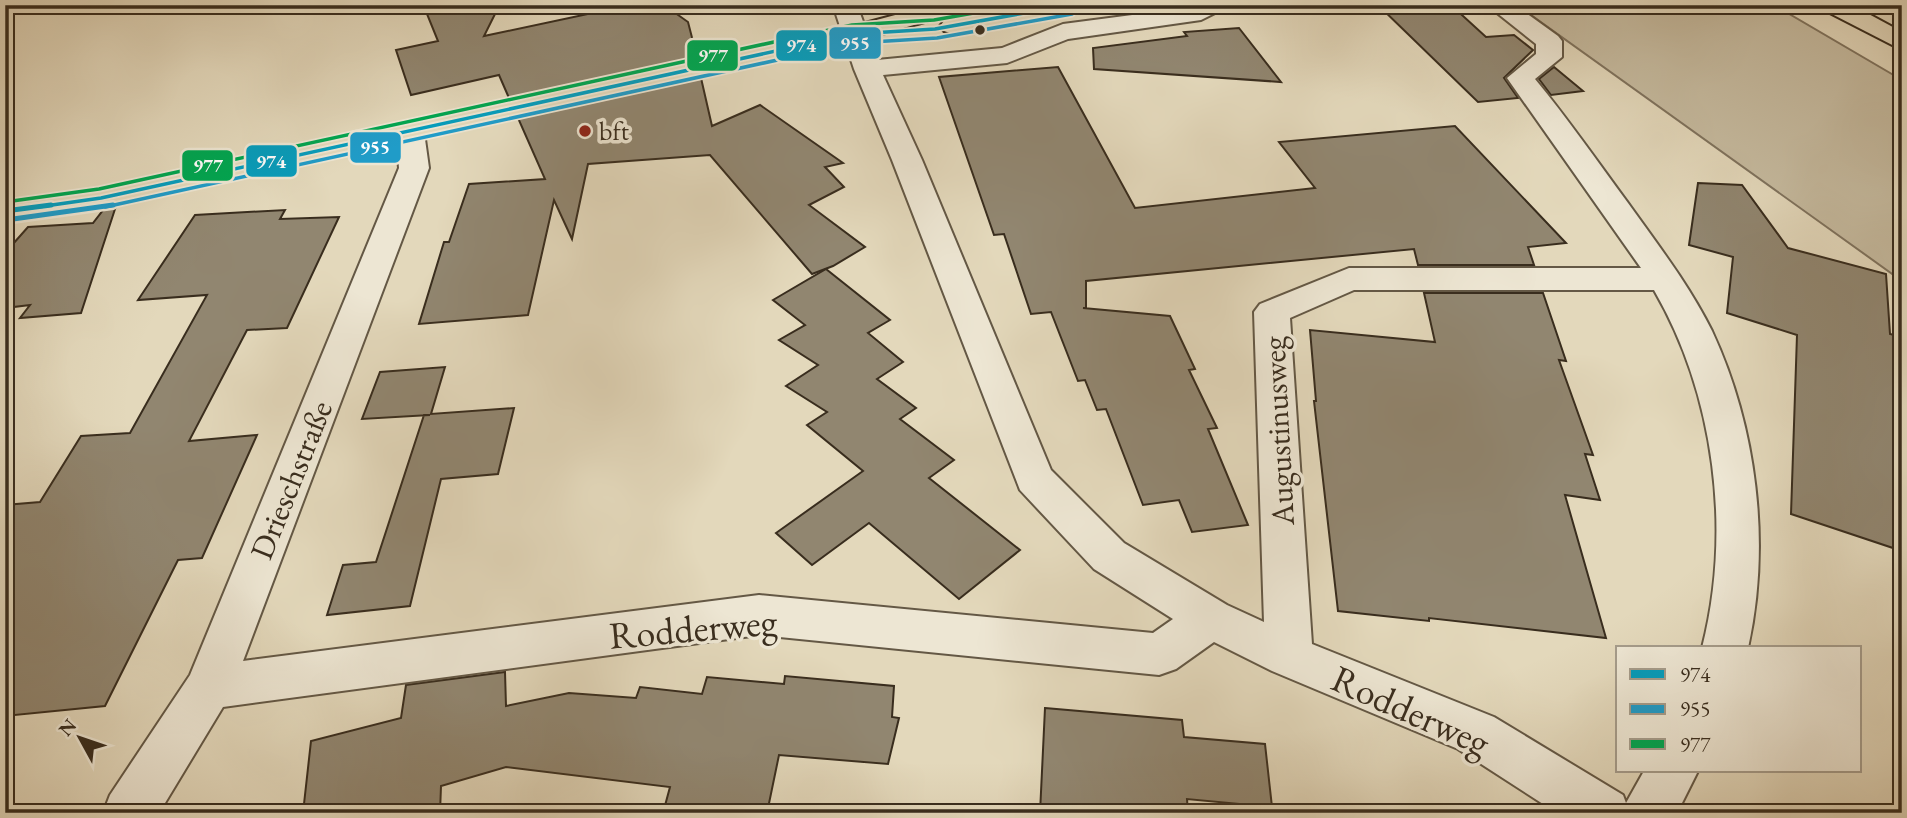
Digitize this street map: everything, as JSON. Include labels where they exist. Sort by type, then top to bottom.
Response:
[{"type":"main road","points":[[5,211],[102,198],[855,36],[925,14],[980,5]]},
{"type":"main road","points":[[855,36],[935,29],[1070,5]]},
{"type":"main road","points":[[1833,5],[1902,42]]},
{"type":"street","points":[[855,36],[1007,55],[1063,32],[1192,15],[1212,5]]},
{"type":"street","points":[[1499,5],[1549,41],[1549,57],[1520,78],[1665,279],[1702,351],[1734,473],[1739,549],[1730,633],[1726,646]]},
{"type":"street","name":"Rodderweg","points":[[855,36],[1034,479],[1109,556],[1211,620],[1289,656],[1476,733],[1604,813]]},
{"type":"street","name":"Drieschstraße","points":[[129,813],[209,687],[414,168],[410,132]]},
{"type":"street","name":"Augustinusweg","points":[[1289,656],[1272,312],[1349,279],[1665,279]]},
{"type":"street","name":"Rodderweg","points":[[209,687],[759,615],[1159,654],[1211,620]]},
{"type":"street","points":[[1648,813],[1672,772]]},
{"type":"shaded area","points":[[1517,5],[1774,5],[1902,80],[1902,281]]},
{"type":"building","points":[[630,5],[664,5],[688,22],[697,57],[509,98],[499,75],[411,95],[396,50],[438,41],[427,14],[496,12],[484,36]]},
{"type":"building","points":[[1378,5],[1451,5],[1486,37],[1514,35],[1533,50],[1504,78],[1518,98],[1478,102]]},
{"type":"building","points":[[1239,28],[1281,82],[1094,69],[1093,48],[1187,36],[1184,32]]},
{"type":"building","points":[[1058,67],[1135,208],[1315,188],[1279,142],[1455,126],[1566,243],[1528,247],[1534,265],[1418,265],[1414,249],[1086,281],[1086,308],[1083,308],[1170,316],[1195,369],[1189,370],[1217,428],[1208,429],[1248,525],[1192,532],[1179,500],[1143,505],[1106,409],[1097,410],[1085,380],[1078,381],[1051,312],[1031,314],[1004,234],[994,235],[939,77]]},
{"type":"building","points":[[1554,67],[1583,91],[1551,95],[1539,79]]},
{"type":"building","points":[[701,78],[712,126],[760,105],[843,163],[825,167],[844,187],[809,205],[865,247],[833,266],[812,274],[710,155],[588,164],[572,239],[554,200],[528,315],[419,324],[444,242],[449,242],[469,184],[545,179],[518,118]]},
{"type":"building","points":[[1698,183],[1742,185],[1788,248],[1886,274],[1890,334],[1902,337],[1902,551],[1791,514],[1797,335],[1727,313],[1733,257],[1689,245]]},
{"type":"building","points":[[116,206],[81,313],[20,318],[30,305],[5,308],[5,253],[28,227],[93,223],[104,209]]},
{"type":"building","points":[[285,210],[280,219],[339,217],[287,328],[247,330],[189,441],[257,435],[202,558],[178,560],[105,706],[5,716],[5,505],[40,502],[81,436],[130,433],[207,295],[138,300],[195,215]]},
{"type":"building","points":[[826,269],[890,320],[868,333],[903,362],[877,379],[916,408],[900,419],[954,460],[929,478],[1020,550],[959,599],[869,523],[812,565],[776,533],[863,471],[807,425],[827,412],[786,386],[818,365],[779,340],[805,325],[773,300]]},
{"type":"building","points":[[1424,293],[1543,293],[1566,361],[1559,360],[1593,455],[1585,454],[1600,500],[1565,495],[1606,638],[1429,618],[1429,621],[1338,611],[1314,401],[1310,330],[1435,342]]},
{"type":"building","points":[[445,367],[431,414],[514,408],[498,474],[441,479],[410,606],[327,615],[343,565],[376,562],[424,415],[362,419],[380,372]]},
{"type":"building","points":[[505,672],[506,706],[569,693],[636,698],[640,687],[702,694],[707,677],[784,684],[785,676],[894,686],[892,717],[899,718],[888,764],[779,755],[767,813],[663,813],[670,787],[506,767],[441,786],[440,813],[303,813],[311,741],[401,718],[406,685]]},
{"type":"building","points":[[1045,708],[1182,720],[1184,737],[1265,744],[1272,807],[1187,799],[1188,813],[1040,813]]},
{"type":"transit line","name":"977","points":[[5,202],[99,189],[852,25],[934,20],[1019,5]]},
{"type":"transit line","name":"974","points":[[5,211],[101,198],[854,34],[935,29],[1069,5]]},
{"type":"transit line","name":"955","points":[[6,220],[103,207],[855,43],[937,38],[1072,14]]},
{"type":"place","name":"bft","points":[[585,131]]}]
